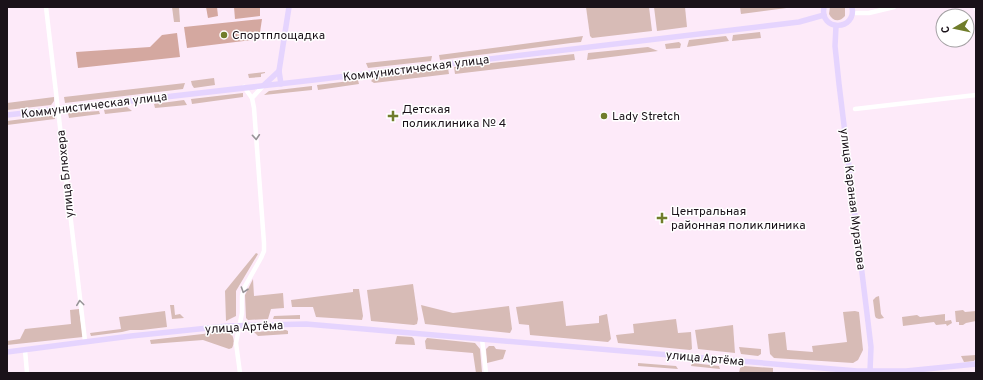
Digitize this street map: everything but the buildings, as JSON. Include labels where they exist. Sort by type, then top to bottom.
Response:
[{"type":"main road","points":[[281,84],[279,70],[289,7]]},
{"type":"main road","points":[[824,7],[824,15],[830,23],[836,26],[847,23],[851,17],[852,10]]},
{"type":"main road","name":"Коммунистическая улица","points":[[7,115],[799,22],[824,15]]},
{"type":"main road","name":"улица Караная Муратова","points":[[836,26],[835,46],[844,138],[870,340],[870,372]]},
{"type":"main road","points":[[264,85],[279,70]]},
{"type":"main road","name":"улица Артёма","points":[[7,352],[85,342],[240,326],[306,324],[870,372],[906,371],[976,364]]},
{"type":"street","name":"улица Блюхера","points":[[46,7],[85,342]]},
{"type":"street","points":[[868,7],[869,13]]},
{"type":"street","points":[[852,10],[869,13],[894,7]]},
{"type":"street","points":[[252,98],[264,85]]},
{"type":"street","points":[[240,373],[236,343],[242,313],[242,296],[244,288],[264,251],[252,98],[244,87]]},
{"type":"street","points":[[855,109],[976,95]]},
{"type":"street","points":[[482,339],[486,373]]},
{"type":"street","points":[[25,350],[27,373]]},
{"type":"shaded area","points":[[172,7],[179,7],[180,22],[174,22]]},
{"type":"shaded area","points":[[206,7],[217,7],[218,16],[208,18]]},
{"type":"shaded area","points":[[234,7],[260,7],[260,16],[235,19]]},
{"type":"shaded area","points":[[586,7],[649,7],[652,31],[592,38],[590,36]]},
{"type":"shaded area","points":[[654,7],[685,7],[687,27],[657,31]]},
{"type":"shaded area","points":[[740,7],[794,7],[741,14]]},
{"type":"shaded area","points":[[830,7],[845,7],[845,16],[839,20],[832,19],[829,14]]},
{"type":"shaded area","points":[[262,19],[259,39],[187,48],[184,27]]},
{"type":"shaded area","points":[[760,32],[761,38],[732,41],[733,35]]},
{"type":"shaded area","points":[[177,33],[180,57],[78,68],[76,52],[150,47],[162,35]]},
{"type":"shaded area","points":[[583,36],[581,42],[440,60],[439,55]]},
{"type":"shaded area","points":[[726,36],[729,41],[687,47],[689,40]]},
{"type":"shaded area","points":[[679,42],[681,44],[680,48],[666,49],[665,44]]},
{"type":"shaded area","points":[[648,47],[658,51],[587,60],[588,53]]},
{"type":"shaded area","points":[[574,54],[575,60],[455,74],[454,67]]},
{"type":"shaded area","points":[[432,56],[431,61],[368,68],[366,63]]},
{"type":"shaded area","points":[[448,68],[449,74],[374,83],[371,81],[375,77]]},
{"type":"shaded area","points":[[265,72],[261,74],[261,77],[249,78],[248,74]]},
{"type":"shaded area","points":[[214,78],[215,85],[194,88],[191,81]]},
{"type":"shaded area","points":[[358,80],[359,84],[318,90],[317,85]]},
{"type":"shaded area","points":[[185,83],[183,89],[65,103],[64,97]]},
{"type":"shaded area","points":[[312,86],[312,90],[264,95],[269,91]]},
{"type":"shaded area","points":[[243,93],[243,97],[192,104],[191,99]]},
{"type":"shaded area","points":[[54,97],[54,101],[51,105],[7,110],[7,103]]},
{"type":"shaded area","points":[[184,100],[187,105],[155,108],[154,104]]},
{"type":"shaded area","points":[[127,107],[132,111],[105,114],[104,110]]},
{"type":"shaded area","points":[[99,111],[100,114],[69,118],[68,113]]},
{"type":"shaded area","points":[[54,115],[55,119],[7,125],[7,121]]},
{"type":"shaded area","points":[[256,253],[258,254],[236,291],[236,316],[226,321],[225,291]]},
{"type":"shaded area","points":[[253,279],[254,296],[283,293],[284,308],[271,309],[268,319],[248,320],[246,318],[245,295]]},
{"type":"shaded area","points":[[413,284],[418,319],[417,324],[371,321],[367,290]]},
{"type":"shaded area","points":[[353,289],[359,289],[363,316],[362,320],[316,317],[313,307],[292,307],[291,300],[353,292]]},
{"type":"shaded area","points":[[879,296],[881,314],[884,318],[879,319],[875,316],[873,300]]},
{"type":"shaded area","points":[[563,301],[566,326],[599,323],[599,316],[607,314],[611,339],[608,342],[530,335],[529,325],[519,324],[516,307]]},
{"type":"shaded area","points":[[170,305],[174,305],[175,315],[180,314],[184,318],[172,319]]},
{"type":"shaded area","points":[[421,305],[453,313],[509,306],[512,329],[510,333],[425,324]]},
{"type":"shaded area","points":[[79,309],[83,337],[7,345],[7,341],[20,339],[25,329],[71,324],[70,310]]},
{"type":"shaded area","points":[[963,310],[965,312],[976,311],[976,321],[959,325],[959,322],[956,322],[955,311]]},
{"type":"shaded area","points":[[165,311],[167,327],[130,330],[91,336],[90,333],[121,329],[119,317]]},
{"type":"shaded area","points":[[843,312],[859,312],[863,350],[858,360],[853,363],[774,358],[770,354],[768,334],[785,332],[787,350],[813,352],[812,346],[847,342]]},
{"type":"shaded area","points":[[945,314],[945,321],[951,320],[952,323],[947,326],[946,324],[936,325],[934,322],[903,326],[902,317],[917,315],[920,317]]},
{"type":"shaded area","points":[[300,315],[300,319],[273,319],[274,316]]},
{"type":"shaded area","points":[[676,319],[678,333],[691,332],[692,349],[690,350],[618,343],[616,335],[634,333],[633,324]]},
{"type":"shaded area","points":[[733,325],[735,353],[698,349],[695,330]]},
{"type":"shaded area","points":[[229,331],[234,341],[232,348],[229,349],[203,340],[151,344],[150,340]]},
{"type":"shaded area","points":[[288,331],[288,334],[258,336],[254,332]]},
{"type":"shaded area","points":[[397,336],[412,337],[415,345],[395,344]]},
{"type":"shaded area","points":[[427,338],[475,343],[480,349],[482,372],[476,373],[473,353],[426,349],[425,341]]},
{"type":"shaded area","points":[[489,346],[494,346],[496,349],[506,350],[503,359],[487,363],[486,349]]},
{"type":"shaded area","points":[[739,347],[761,349],[761,354],[758,356],[741,354]]},
{"type":"shaded area","points":[[976,355],[974,361],[964,362],[961,356]]},
{"type":"shaded area","points":[[638,363],[676,366],[678,369],[638,366]]},
{"type":"shaded area","points":[[692,363],[719,366],[720,369],[691,366]]},
{"type":"shaded area","points":[[744,366],[773,368],[773,373],[739,373],[740,368]]},
{"type":"place","name":"Спортплощадка","points":[[224,35]]},
{"type":"place","name":"Детская поликлиника № 4","points":[[393,116]]},
{"type":"place","name":"Lady Stretch","points":[[604,116]]},
{"type":"place","name":"Центральная районная поликлиника","points":[[662,218]]}]
